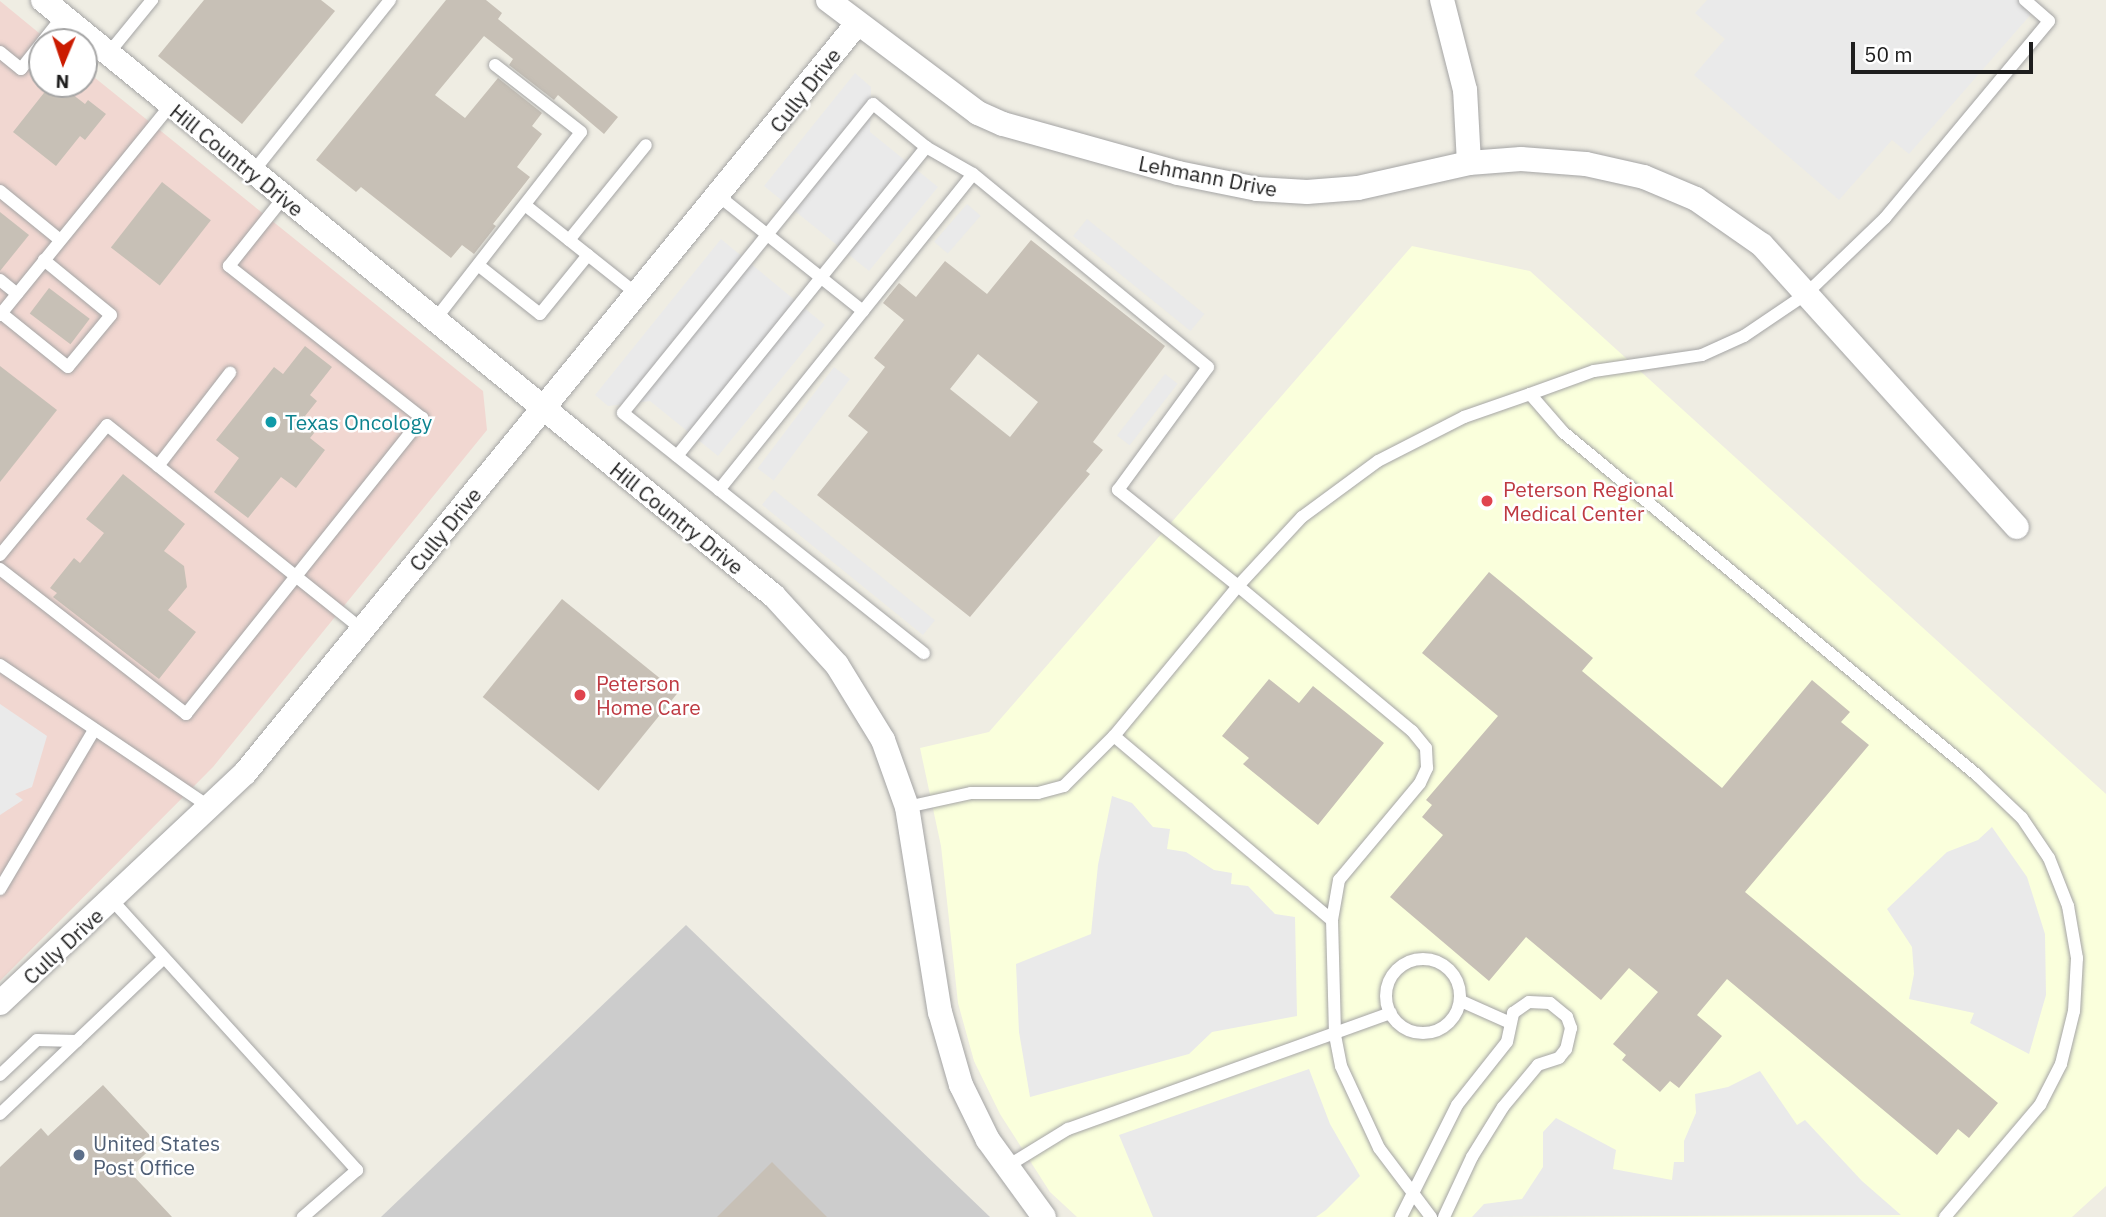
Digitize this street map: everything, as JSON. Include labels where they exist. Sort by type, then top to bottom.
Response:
[{"type":"street","name":"Hill Country Drive","points":[[43,0],[774,596],[810,633],[860,698],[883,740],[907,807],[948,1049],[974,1115],[1005,1167],[1044,1217]]},
{"type":"street","name":"Lehmann Drive","points":[[828,0],[978,113],[1082,149],[1178,173],[1256,189],[1307,192],[1358,188],[1469,163],[1521,159],[1586,164],[1644,177],[1696,199],[1762,245],[2017,527]]},
{"type":"street","points":[[1442,0],[1465,90],[1469,163]]},
{"type":"street","name":"Cully Drive","points":[[0,1003],[211,809],[363,630],[720,197],[858,24]]},
{"type":"lane","points":[[108,54],[152,0]]},
{"type":"lane","points":[[252,173],[390,0]]},
{"type":"lane","points":[[907,807],[971,793],[1052,790],[1075,778],[1114,736],[1238,586],[1302,517],[1378,461],[1464,417],[1594,371],[1702,355],[1744,337],[1806,294],[1885,218],[2049,21],[2025,0]]},
{"type":"lane","points":[[0,52],[20,69],[63,16]]},
{"type":"lane","points":[[434,321],[581,132],[495,65]]},
{"type":"lane","points":[[924,653],[623,413],[873,104],[926,147],[973,174],[1208,367],[1118,490],[1412,731],[1426,748],[1427,768],[1420,783],[1339,880],[1332,920],[1335,1034],[1341,1066],[1364,1124],[1412,1196],[1431,1217]]},
{"type":"lane","points":[[44,260],[111,315],[68,367],[1,314],[44,260],[60,240],[170,106]]},
{"type":"lane","points":[[569,240],[646,145]]},
{"type":"lane","points":[[677,456],[926,147]]},
{"type":"lane","points":[[719,490],[973,174]]},
{"type":"lane","points":[[0,191],[60,240]]},
{"type":"lane","points":[[720,197],[863,311]]},
{"type":"lane","points":[[0,569],[186,714],[422,418],[229,266],[283,198]]},
{"type":"lane","points":[[525,205],[638,295]]},
{"type":"lane","points":[[478,265],[540,314],[587,255]]},
{"type":"lane","points":[[0,280],[17,294]]},
{"type":"lane","points":[[158,466],[230,373]]},
{"type":"lane","points":[[1530,394],[1563,432],[1977,775],[2022,818],[2049,858],[2068,906],[2077,958],[2074,1011],[2061,1064],[2040,1105],[1945,1217]]},
{"type":"lane","points":[[0,555],[107,425],[363,630]]},
{"type":"lane","points":[[0,665],[211,809]]},
{"type":"lane","points":[[0,889],[94,730]]},
{"type":"lane","points":[[1114,736],[1332,920]]},
{"type":"lane","points":[[112,900],[356,1170],[303,1217]]},
{"type":"lane","points":[[1422,958],[1446,966],[1455,975],[1461,1001],[1449,1023],[1425,1033],[1403,1027],[1391,1013],[1386,997],[1392,975],[1410,960],[1422,958]]},
{"type":"lane","points":[[0,1114],[163,959]]},
{"type":"lane","points":[[1461,1001],[1508,1022]]},
{"type":"lane","points":[[1401,1217],[1457,1105],[1507,1042],[1508,1022],[1529,1002],[1550,1003],[1567,1017],[1570,1039],[1559,1058],[1538,1065],[1503,1107],[1472,1157],[1444,1217]]},
{"type":"lane","points":[[1005,1167],[1068,1129],[1391,1013]]},
{"type":"lane","points":[[0,1075],[37,1040],[77,1041]]},
{"type":"shaded area","points":[[1707,0],[2035,0],[2040,4],[1909,154],[1892,140],[1839,200],[1694,75],[1725,39],[1695,13]]},
{"type":"shaded area","points":[[0,1],[33,28],[28,28],[28,98],[98,98],[98,80],[483,391],[487,430],[213,767],[0,981]]},
{"type":"shaded area","points":[[855,73],[871,87],[870,132],[938,187],[869,271],[764,186]]},
{"type":"shaded area","points":[[967,204],[981,216],[948,254],[934,242]]},
{"type":"shaded area","points":[[1087,219],[1204,314],[1191,331],[1073,236]]},
{"type":"shaded area","points":[[721,239],[825,325],[718,456],[650,401],[608,406],[595,395]]},
{"type":"shaded area","name":"Peterson Regional Medical Center","points":[[1412,246],[1530,271],[2106,794],[2106,1186],[2072,1217],[1077,1217],[1050,1192],[1000,1114],[974,1061],[958,1003],[941,846],[920,748],[989,732]]},
{"type":"shaded area","points":[[834,367],[850,379],[774,480],[758,468]]},
{"type":"shaded area","points":[[1165,374],[1178,384],[1130,445],[1117,435]]},
{"type":"shaded area","points":[[774,490],[935,620],[923,635],[762,505]]},
{"type":"shaded area","points":[[0,704],[47,736],[32,787],[15,794],[23,800],[0,815]]},
{"type":"shaded area","points":[[1112,796],[1132,803],[1153,827],[1170,829],[1167,849],[1186,852],[1214,870],[1232,873],[1231,884],[1248,886],[1275,914],[1295,917],[1297,1016],[1212,1032],[1189,1054],[1030,1097],[1019,1032],[1016,964],[1091,934],[1098,865]]},
{"type":"shaded area","points":[[1992,827],[2027,877],[2045,934],[2046,995],[2029,1054],[1970,1023],[1974,1013],[1909,999],[1914,974],[1912,947],[1887,909],[1947,852],[1978,840]]},
{"type":"shaded area","points":[[686,925],[990,1217],[381,1217]]},
{"type":"shaded area","points":[[1309,1069],[1330,1124],[1360,1176],[1326,1210],[1316,1217],[1153,1217],[1119,1135]]},
{"type":"shaded area","points":[[1760,1071],[1797,1125],[1805,1120],[1862,1181],[1901,1215],[1472,1217],[1484,1204],[1522,1199],[1543,1167],[1543,1132],[1556,1118],[1616,1150],[1613,1169],[1672,1180],[1674,1162],[1684,1162],[1684,1141],[1696,1113],[1695,1094],[1728,1087]]},
{"type":"building","points":[[204,0],[321,0],[335,11],[242,124],[158,56]]},
{"type":"building","points":[[446,0],[486,0],[502,13],[498,19],[618,117],[604,134],[558,95],[554,100],[509,65],[513,59],[484,36],[435,95],[465,118],[498,78],[542,113],[532,126],[542,134],[517,167],[530,177],[493,224],[496,226],[474,254],[462,245],[451,258],[361,187],[356,192],[316,160]]},
{"type":"building","points":[[40,98],[77,98],[85,104],[88,100],[106,114],[85,140],[80,136],[56,166],[13,132]]},
{"type":"building","points":[[162,182],[211,220],[160,286],[111,247]]},
{"type":"building","points":[[0,212],[29,235],[0,271]]},
{"type":"building","points":[[1031,240],[1165,346],[1093,442],[1103,450],[1086,471],[1090,474],[970,617],[817,495],[868,432],[848,416],[885,367],[874,358],[904,320],[883,303],[899,283],[916,297],[945,261],[987,294]],"holes":[[[978,354],[1038,402],[1010,437],[950,389]]]},
{"type":"building","points":[[49,288],[90,319],[70,344],[30,314]]},
{"type":"building","name":"Texas Oncology","points":[[305,346],[332,367],[310,395],[317,401],[305,416],[319,427],[310,438],[325,450],[296,488],[281,477],[248,518],[214,492],[239,458],[216,440],[274,367],[283,374]]},
{"type":"building","points":[[0,366],[57,410],[0,482]]},
{"type":"building","points":[[123,474],[185,524],[164,551],[184,566],[187,587],[168,610],[196,632],[159,679],[53,597],[57,593],[50,588],[74,558],[80,563],[104,533],[86,519]]},
{"type":"building","points":[[1489,572],[1593,658],[1582,671],[1722,788],[1812,680],[1850,712],[1841,722],[1869,745],[1745,892],[1998,1103],[1969,1138],[1958,1129],[1937,1155],[1727,979],[1697,1015],[1722,1036],[1679,1088],[1670,1081],[1660,1092],[1622,1060],[1626,1055],[1613,1044],[1658,992],[1629,968],[1601,1000],[1526,937],[1489,981],[1390,897],[1443,835],[1422,817],[1432,805],[1426,800],[1498,716],[1422,653]]},
{"type":"building","name":"Peterson Home Care","points":[[562,599],[678,693],[599,791],[483,697]]},
{"type":"building","points":[[1269,679],[1299,703],[1313,686],[1384,743],[1318,825],[1243,764],[1249,758],[1222,736]]},
{"type":"building","name":"United States Post Office","points":[[103,1085],[157,1143],[128,1170],[172,1217],[0,1217],[0,1167],[41,1128],[48,1136]]},
{"type":"building","points":[[772,1162],[827,1217],[717,1217]]},
{"type":"place","name":"Texas Oncology","points":[[271,422]]},
{"type":"place","name":"Peterson Regional Medical Center","points":[[1487,501]]},
{"type":"place","name":"Peterson Home Care","points":[[580,695]]},
{"type":"place","name":"United States Post Office","points":[[79,1155]]}]
